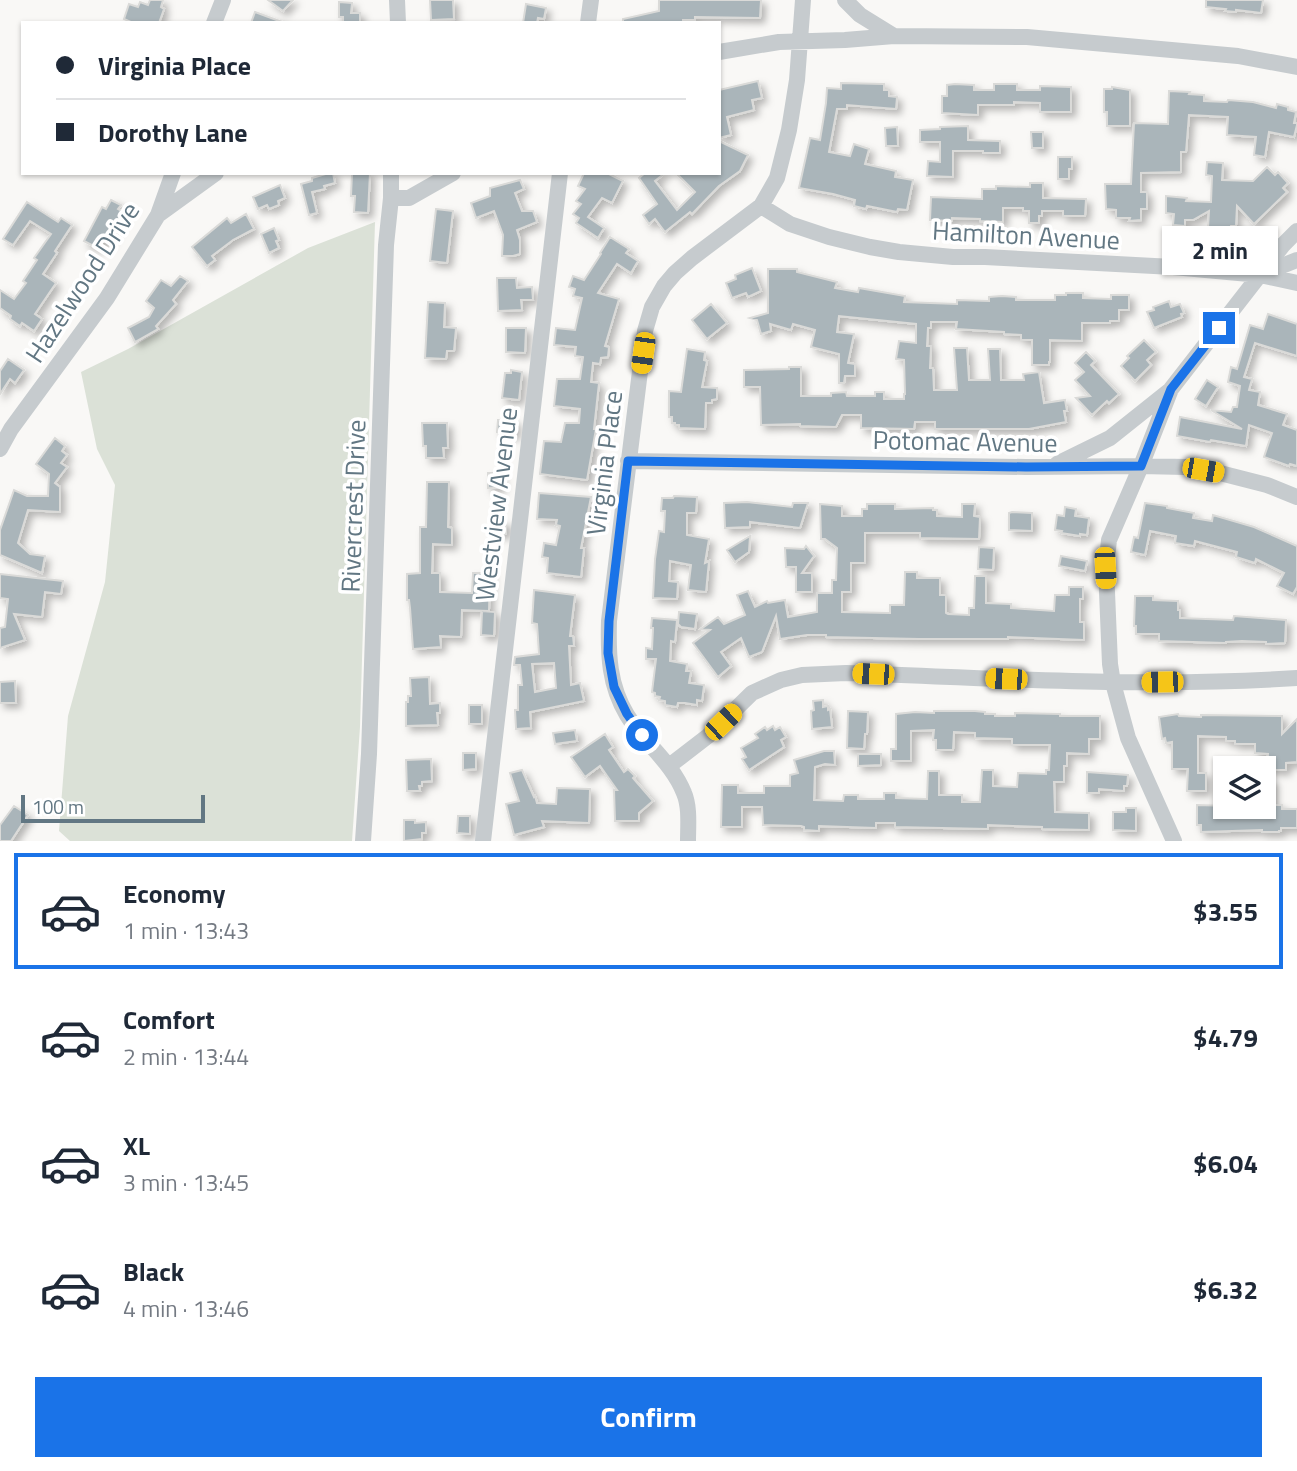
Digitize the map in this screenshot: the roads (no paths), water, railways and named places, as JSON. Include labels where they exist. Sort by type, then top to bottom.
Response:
[{"type":"street","points":[[215,21],[223,0]]},
{"type":"street","points":[[397,0],[397,21]]},
{"type":"street","points":[[588,21],[591,0]]},
{"type":"street","name":"Virginia Place","points":[[688,841],[685,795],[670,766],[627,714],[614,687],[608,653],[609,621],[645,331],[652,307],[675,273],[761,206],[777,178],[789,130],[797,80],[803,0]]},
{"type":"street","points":[[845,0],[860,15],[894,36]]},
{"type":"street","points":[[721,52],[801,40],[894,36],[1027,37],[1238,56],[1297,67]]},
{"type":"street","name":"Hazelwood Drive","points":[[0,449],[11,429],[107,298],[158,215],[172,175]]},
{"type":"street","points":[[158,215],[213,175]]},
{"type":"street","name":"Rivercrest Drive","points":[[363,841],[369,754],[386,245],[391,175]]},
{"type":"street","points":[[391,198],[409,198],[449,175]]},
{"type":"street","name":"Westview Avenue","points":[[482,841],[560,175]]},
{"type":"street","name":"Hamilton Avenue","points":[[761,206],[803,229],[899,252],[1173,267],[1260,275],[1297,284]]},
{"type":"street","points":[[1052,467],[1110,438],[1171,389],[1297,231]]},
{"type":"street","points":[[1260,275],[1297,260]]},
{"type":"street","points":[[1171,389],[1109,540],[1105,568],[1113,683],[1128,738],[1174,841]]},
{"type":"street","name":"Potomac Avenue","points":[[628,461],[1185,467],[1268,485],[1297,497]]},
{"type":"street","points":[[670,766],[708,736],[752,693],[780,680],[802,675],[846,673],[1113,683],[1297,678]]}]
